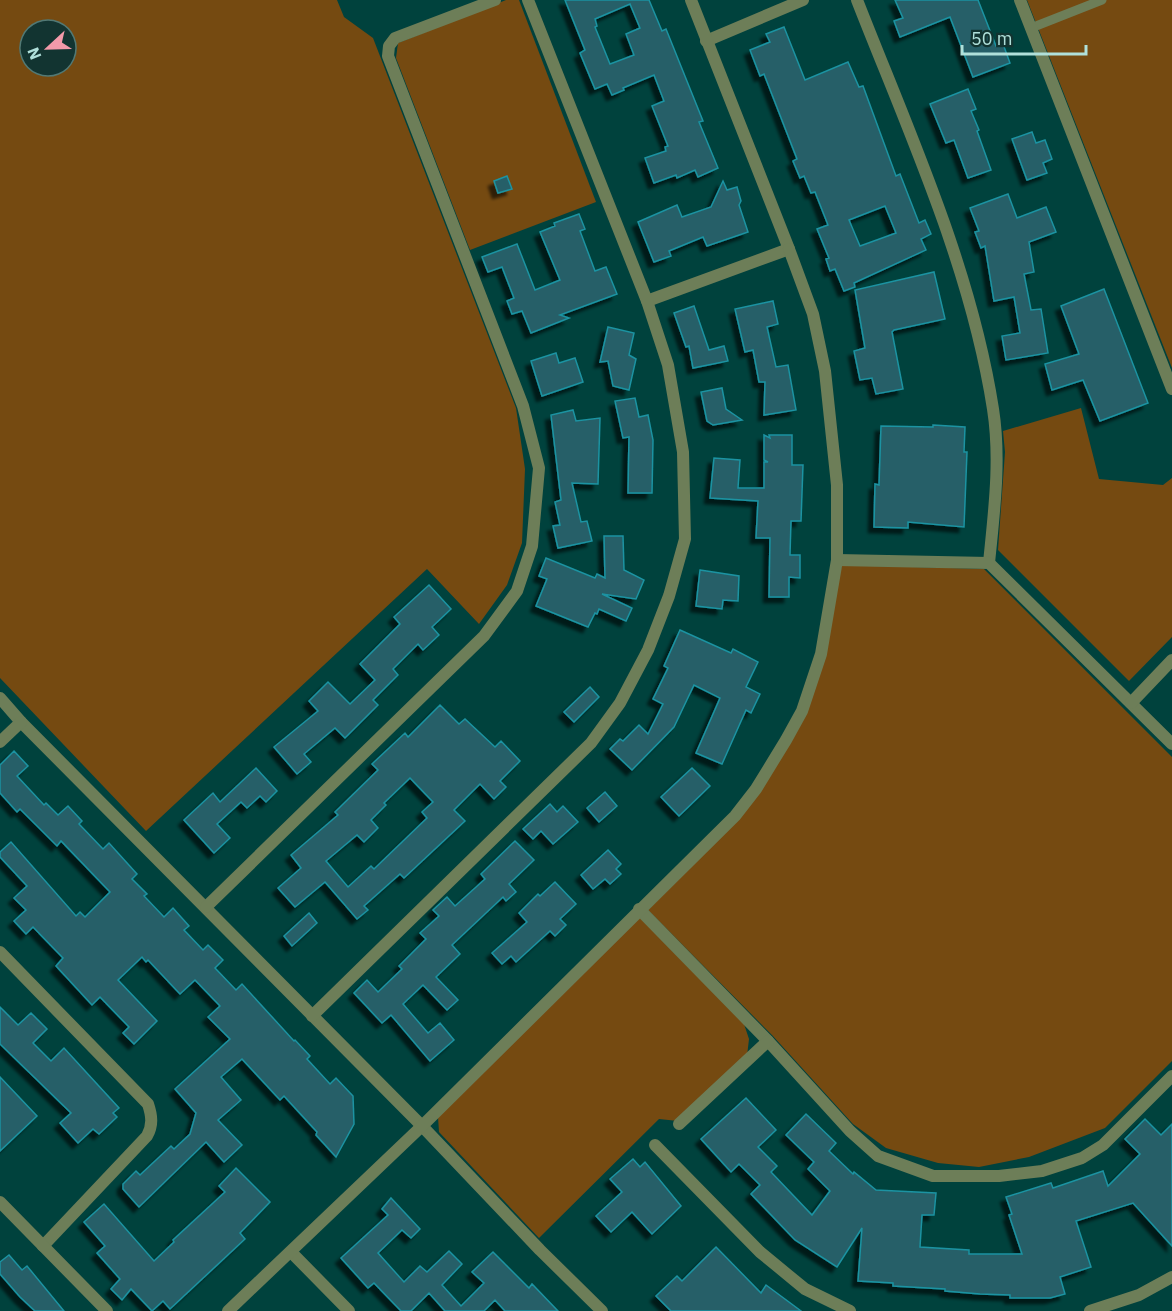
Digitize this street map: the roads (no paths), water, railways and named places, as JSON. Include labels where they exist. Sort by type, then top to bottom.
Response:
[{"type":"street","points":[[206,907],[483,636],[516,591],[532,546],[539,468],[523,406],[388,56],[389,46],[395,38],[495,0]]},
{"type":"street","points":[[312,1016],[591,742],[620,703],[648,650],[669,596],[685,539],[682,452],[668,364],[647,301],[528,0]]},
{"type":"street","points":[[228,1311],[422,1126],[735,816],[756,789],[802,711],[821,654],[837,560],[837,485],[825,371],[813,315],[691,0]]},
{"type":"street","points":[[706,41],[803,0]]},
{"type":"street","points":[[857,0],[954,250],[975,325],[993,410],[996,448],[996,482],[989,563]]},
{"type":"street","points":[[1020,0],[1172,389]]},
{"type":"street","points":[[647,301],[789,249]]},
{"type":"street","points":[[837,560],[989,563],[1172,744]]},
{"type":"street","points":[[1131,703],[1172,660]]},
{"type":"street","points":[[0,698],[21,722],[602,1311]]},
{"type":"street","points":[[0,742],[21,722]]},
{"type":"street","points":[[639,909],[768,1041],[850,1131],[878,1156],[933,1176],[999,1176],[1042,1171],[1082,1158],[1103,1145],[1170,1082]]},
{"type":"street","points":[[0,952],[148,1104],[152,1114],[152,1127],[147,1136],[43,1245]]},
{"type":"street","points":[[680,1124],[768,1041]]},
{"type":"street","points":[[655,1145],[760,1252],[805,1289],[850,1311]]},
{"type":"street","points":[[0,1202],[107,1311]]},
{"type":"street","points":[[291,1252],[349,1311]]},
{"type":"street","points":[[1090,1311],[1139,1295],[1172,1277]]},
{"type":"lane","points":[[1031,27],[1101,0]]}]
